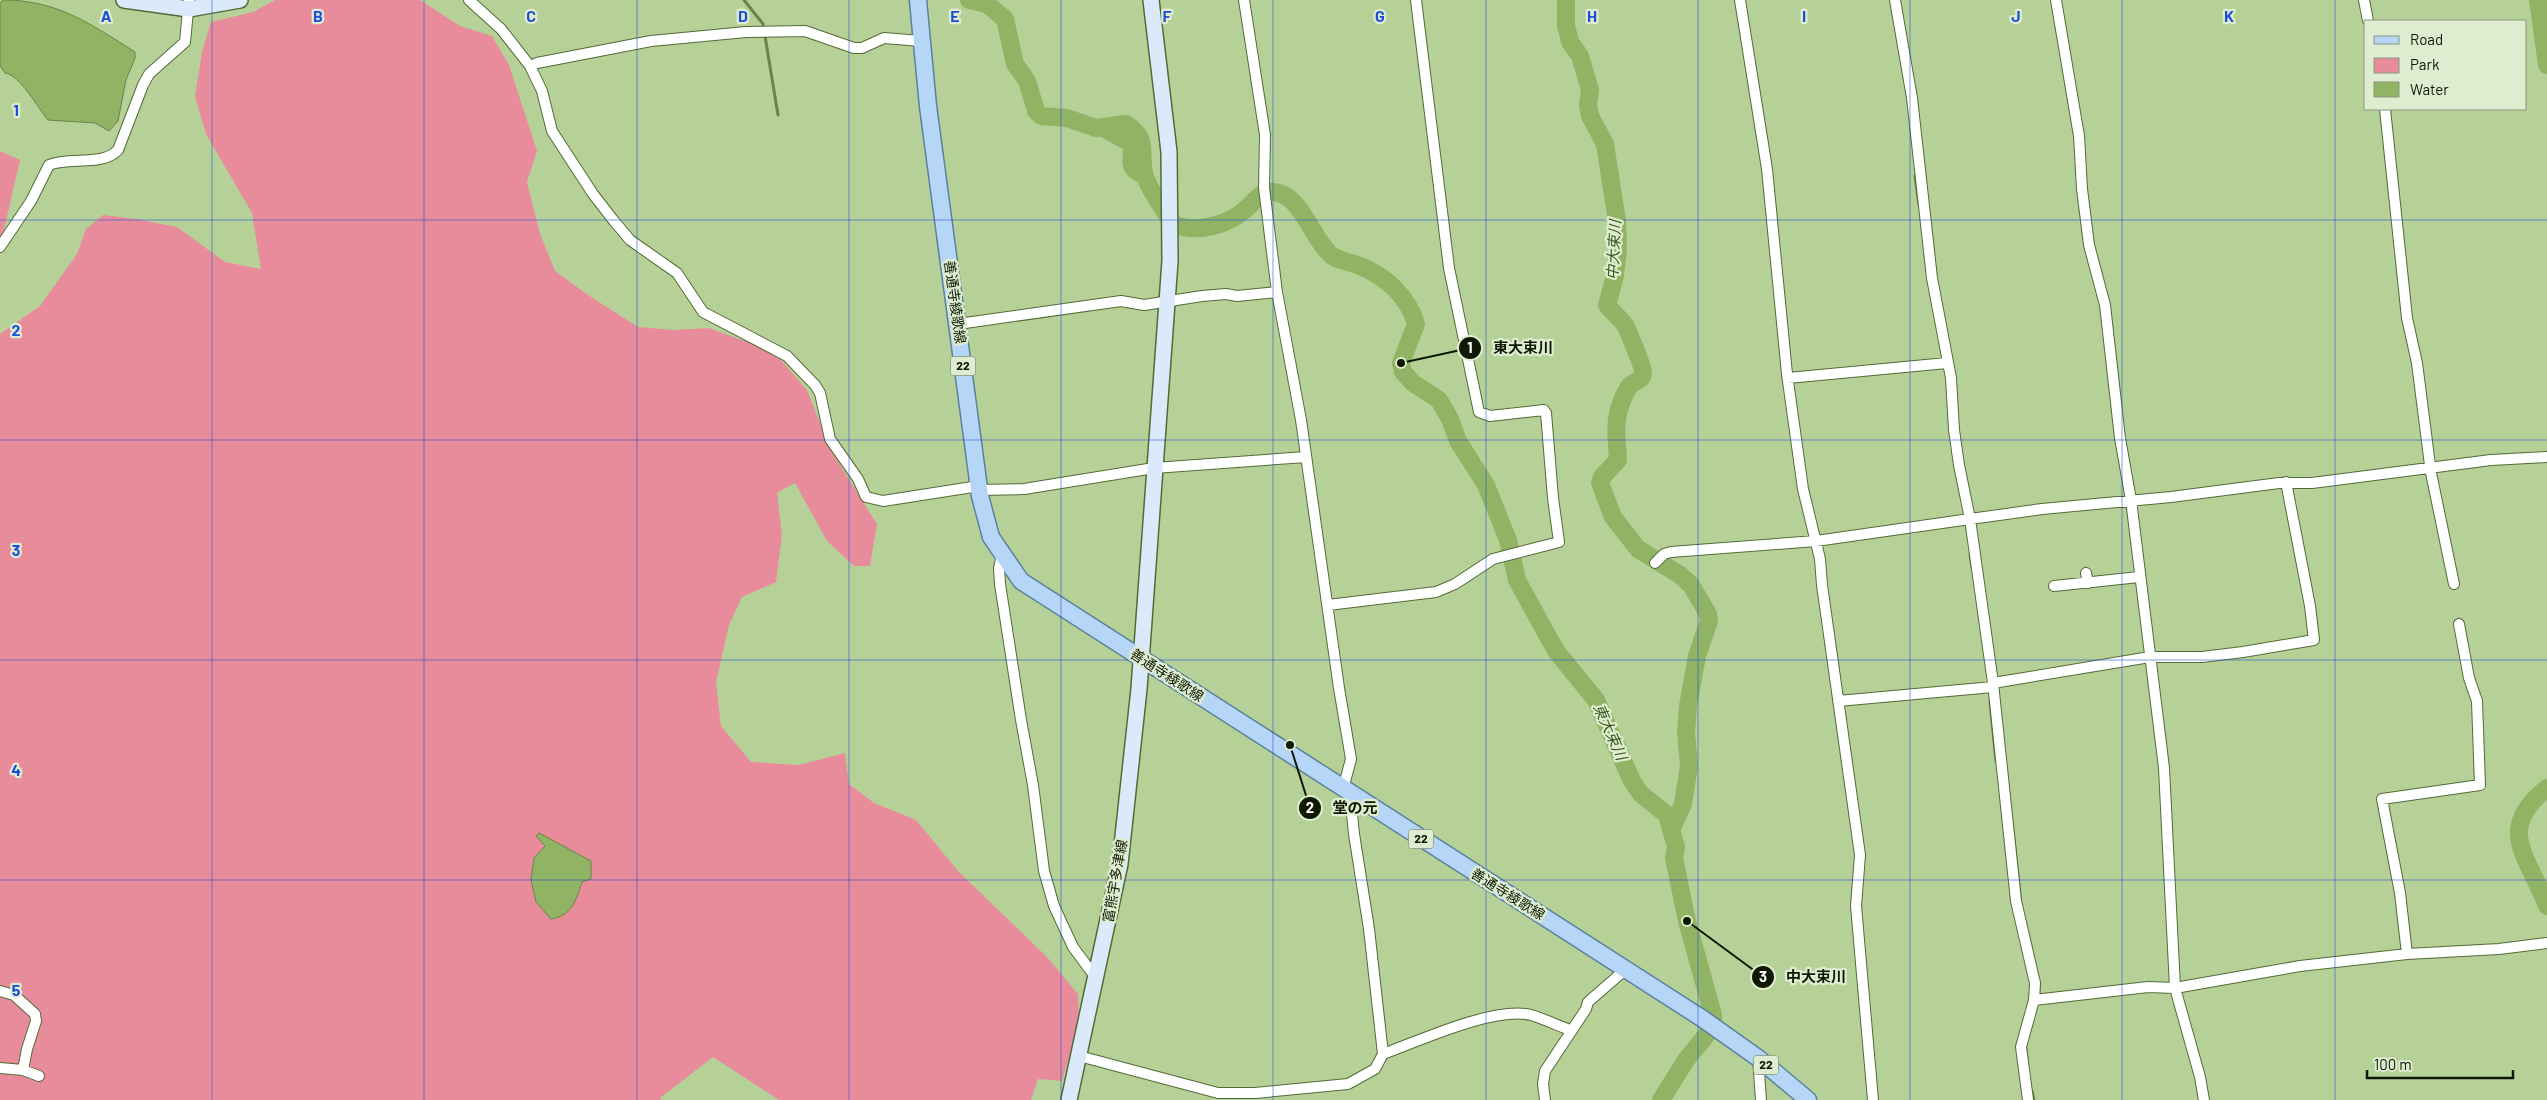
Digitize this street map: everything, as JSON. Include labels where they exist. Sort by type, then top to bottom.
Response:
[{"type":"main road","name":"善通寺綾歌線","points":[[918,0],[921,42],[979,488],[991,537],[1021,581],[1702,1018],[1758,1058],[1808,1100]]},
{"type":"street","points":[[124,0],[189,4],[240,0]]},
{"type":"street","points":[[469,0],[501,29],[530,66],[542,91],[552,131],[593,194],[630,240],[677,273],[703,312],[788,356],[807,375],[820,393],[830,439],[858,479],[866,497],[883,501],[979,488],[1034,487],[1154,468],[1306,457]]},
{"type":"street","name":"富熊宇多津線","points":[[1069,1100],[1120,864],[1141,658],[1167,303],[1171,195],[1169,152],[1151,0]]},
{"type":"street","points":[[1079,1056],[1218,1093],[1255,1094],[1348,1084],[1366,1076],[1375,1069],[1383,1054],[1369,928],[1346,791],[1351,759],[1306,457],[1277,292],[1264,188],[1265,135],[1244,0]]},
{"type":"street","points":[[1328,605],[1436,592],[1455,584],[1493,559],[1559,542],[1553,498],[1546,413],[1544,410],[1490,416],[1479,412],[1449,268],[1416,0]]},
{"type":"street","points":[[1740,0],[1768,169],[1788,378],[1802,489],[1816,540],[1860,855],[1856,906],[1873,1100]]},
{"type":"street","points":[[1895,0],[1909,76],[1932,278],[1945,363],[1951,378],[1954,430],[1991,686],[2016,900],[2035,983],[2037,1000],[2021,1046],[2028,1100]]},
{"type":"street","points":[[2056,0],[2079,136],[2082,189],[2089,245],[2105,305],[2120,438],[2131,500],[2164,768],[2175,988],[2200,1077],[2204,1100]]},
{"type":"street","points":[[2364,0],[2368,20]]},
{"type":"street","points":[[0,246],[31,201],[49,165],[64,160],[87,160],[114,155],[118,150],[149,74],[185,42],[189,4]]},
{"type":"street","points":[[530,66],[537,62],[651,41],[746,32],[805,31],[854,48],[862,48],[884,38],[921,42]]},
{"type":"street","points":[[2385,110],[2407,318],[2417,362],[2432,468],[2454,584]]},
{"type":"street","points":[[958,324],[1122,301],[1144,305],[1167,303],[1202,296],[1277,292]]},
{"type":"street","points":[[1788,378],[1945,363]]},
{"type":"street","points":[[1656,561],[1671,552],[1816,540],[2286,482],[2312,483],[2490,460],[2547,457]]},
{"type":"street","points":[[1838,701],[1991,686],[2150,657],[2202,656],[2243,652],[2314,640],[2286,482]]},
{"type":"street","points":[[1002,555],[999,568],[1000,584],[1020,720],[1034,786],[1044,871],[1054,906],[1073,947],[1096,978]]},
{"type":"street","points":[[2054,586],[2087,578],[2139,577]]},
{"type":"street","points":[[2407,954],[2398,879],[2382,799],[2480,785],[2477,701],[2469,678],[2459,624]]},
{"type":"street","points":[[2037,1000],[2148,987],[2175,988],[2300,966],[2407,954],[2499,949],[2547,942]]},
{"type":"street","points":[[1545,1100],[1543,1084],[1545,1071],[1570,1030],[1586,1009],[1588,1002],[1626,969]]},
{"type":"street","points":[[0,991],[14,995],[35,1014],[36,1021],[23,1070]]},
{"type":"street","points":[[1383,1054],[1444,1031],[1510,1013],[1530,1015],[1570,1030]]},
{"type":"street","points":[[1758,1058],[1761,1100]]},
{"type":"street","points":[[0,1068],[23,1070],[39,1076]]},
{"type":"green space","points":[[275,0],[420,0],[460,26],[492,36],[509,65],[537,151],[527,182],[540,234],[555,271],[638,327],[673,330],[709,328],[774,352],[807,390],[831,451],[877,524],[870,566],[854,566],[827,541],[795,483],[777,493],[782,535],[776,582],[742,597],[729,625],[716,682],[721,726],[751,762],[799,765],[845,753],[849,784],[874,803],[916,820],[958,871],[1047,957],[1078,994],[1079,1022],[1062,1081],[1038,1079],[1031,1100],[779,1100],[713,1057],[660,1098],[661,1100],[0,1100],[0,334],[40,306],[77,254],[86,229],[103,215],[177,227],[225,262],[261,269],[252,213],[206,134],[195,96],[202,52],[211,22],[253,12]]},
{"type":"green space","points":[[0,151],[20,160],[0,247]]},
{"type":"water","points":[[3,0],[40,4],[73,15],[135,52],[135,58],[126,80],[118,121],[109,131],[95,123],[48,120],[23,86],[11,75],[5,73],[0,66],[0,3]]},
{"type":"water","points":[[539,833],[591,861],[591,879],[582,882],[575,901],[568,911],[551,919],[536,902],[531,880],[534,858],[545,846],[536,836]]},
{"type":"waterway","points":[[744,0],[763,24],[778,115]]},
{"type":"waterway","name":"東大束川","points":[[969,0],[987,4],[1005,19],[1015,64],[1027,81],[1036,111],[1041,116],[1067,118],[1096,128],[1126,124],[1134,130],[1141,141],[1143,168],[1147,182],[1173,224],[1192,228],[1212,226],[1240,214],[1258,197],[1268,192],[1282,194],[1298,207],[1332,256],[1370,270],[1395,289],[1408,305],[1416,324],[1401,363],[1403,372],[1413,383],[1439,400],[1450,419],[1458,441],[1486,485],[1508,540],[1517,580],[1556,651],[1596,700],[1632,781],[1641,794],[1667,815],[1676,847],[1674,858],[1687,921],[1713,1015],[1713,1027],[1686,1060],[1661,1100]]},
{"type":"waterway","name":"中大束川","points":[[1566,0],[1566,25],[1570,42],[1580,56],[1590,90],[1588,105],[1590,116],[1605,144],[1617,221],[1618,250],[1615,276],[1607,305],[1625,325],[1643,372],[1641,378],[1628,388],[1623,398],[1617,423],[1618,460],[1602,477],[1600,483],[1613,517],[1638,549],[1680,575],[1691,585],[1708,614],[1709,621],[1697,656],[1688,706],[1686,732],[1689,766],[1683,804],[1672,828]]},
{"type":"waterway","points":[[2538,0],[2547,65]]},
{"type":"waterway","points":[[1105,129],[1132,144],[1132,166],[1145,176]]},
{"type":"waterway","points":[[1915,176],[1919,205]]},
{"type":"waterway","points":[[1970,554],[1972,567]]},
{"type":"waterway","points":[[1990,702],[1996,761]]},
{"type":"waterway","points":[[2547,788],[2531,803],[2522,817],[2519,831],[2520,844],[2525,858],[2547,906]]},
{"type":"waterway","points":[[2012,821],[2021,904]]},
{"type":"waterway","points":[[2039,983],[2039,997]]},
{"type":"waterway","points":[[2026,1049],[2029,1080]]},
{"type":"waterway","points":[[2032,1091],[2034,1100]]},
{"type":"place","name":"東大束川","points":[[1401,363]]},
{"type":"place","name":"堂の元","points":[[1290,745]]},
{"type":"place","name":"中大束川","points":[[1687,921]]}]
